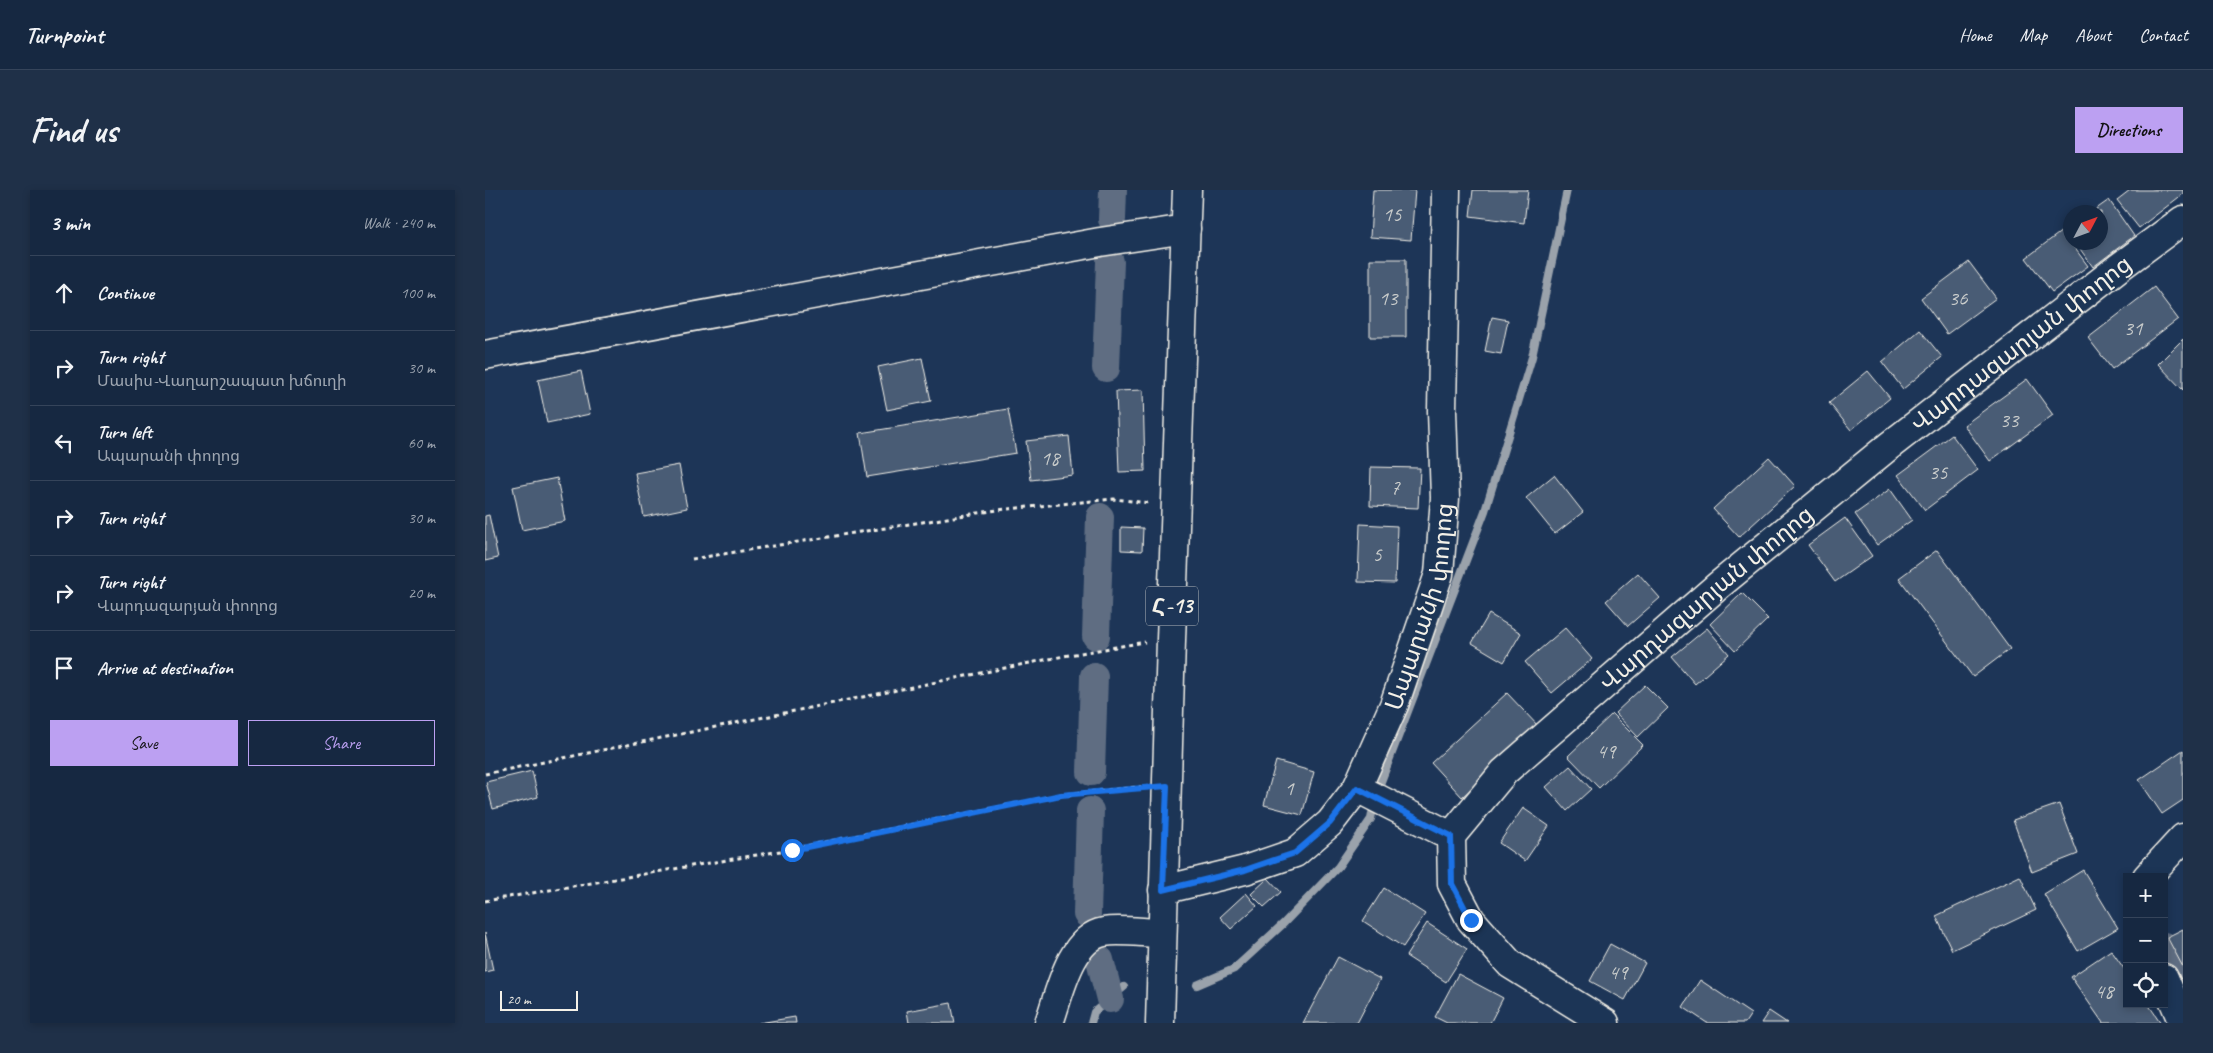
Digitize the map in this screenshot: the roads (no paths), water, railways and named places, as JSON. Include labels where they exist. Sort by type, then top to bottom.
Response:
[{"type":"street","name":"Հ-13","points":[[1160,1023],[1187,190]]},
{"type":"street","name":"Ապարանի փողոց","points":[[1163,890],[1245,870],[1295,853],[1330,823],[1357,788],[1394,705],[1439,574],[1445,498],[1442,411],[1446,190]]},
{"type":"street","name":"Վարդազարյան փողոց","points":[[1451,836],[1504,772],[1719,585],[1889,446],[2118,268],[2183,220]]},
{"type":"street","points":[[485,355],[1100,242],[1186,229]]},
{"type":"street","points":[[1357,788],[1451,836],[1452,884],[1471,920],[1510,964],[1605,1023]]},
{"type":"street","points":[[2151,873],[2183,838]]},
{"type":"street","points":[[1049,1023],[1070,962],[1083,943],[1103,932],[1162,933]]},
{"type":"street","points":[[2168,987],[2183,1023]]},
{"type":"waterway","points":[[1112,219],[1113,190]]},
{"type":"waterway","points":[[1377,792],[1485,511],[1532,357],[1567,190]]},
{"type":"waterway","points":[[1106,368],[1110,262]]},
{"type":"waterway","points":[[1096,636],[1100,517]]},
{"type":"waterway","points":[[1091,772],[1094,676]]},
{"type":"waterway","points":[[1197,985],[1234,969],[1283,924],[1338,867],[1371,819],[1374,803]]},
{"type":"waterway","points":[[1087,914],[1090,811]]},
{"type":"waterway","points":[[2168,955],[2183,990]]},
{"type":"waterway","points":[[1100,960],[1110,999]]},
{"type":"waterway","points":[[1091,1023],[1094,1012],[1124,987]]}]
